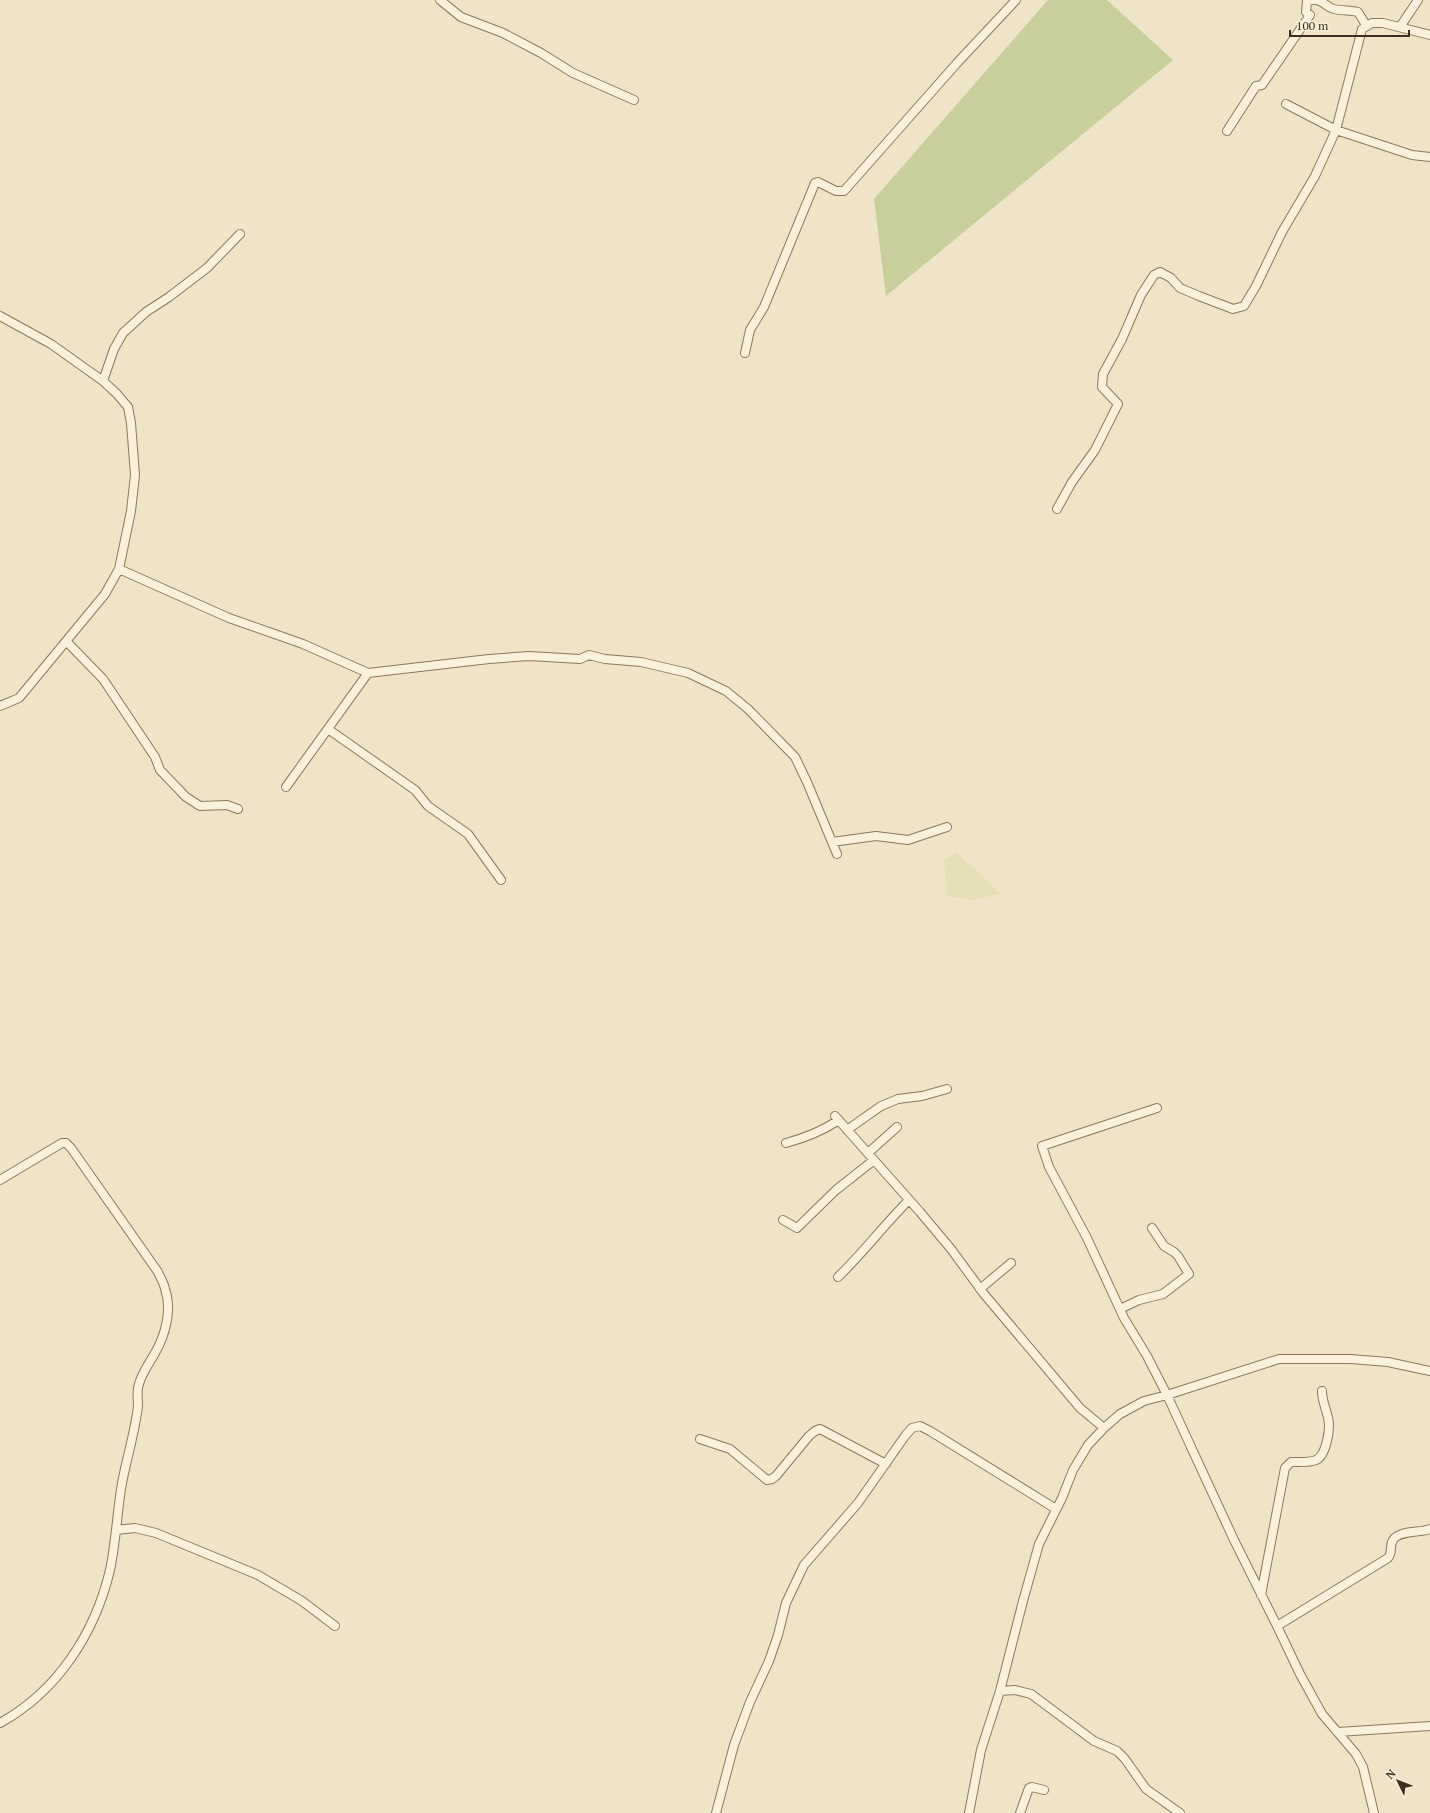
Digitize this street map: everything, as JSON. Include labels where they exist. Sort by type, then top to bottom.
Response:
[{"type":"street","points":[[440,0],[460,17],[503,33],[541,53],[572,73],[634,100]]},
{"type":"street","points":[[745,353],[750,330],[764,307],[815,183],[818,182],[836,191],[844,191],[957,63],[1016,0]]},
{"type":"street","points":[[1227,131],[1256,86],[1262,85],[1310,15],[1306,12],[1308,0]]},
{"type":"street","points":[[1316,0],[1323,1],[1328,7],[1335,10],[1358,12],[1366,25]]},
{"type":"street","points":[[1400,27],[1418,0]]},
{"type":"street","points":[[1056,509],[1072,482],[1096,450],[1118,404],[1102,387],[1103,374],[1122,339],[1141,295],[1154,275],[1160,272],[1171,278],[1180,288],[1233,309],[1244,306],[1256,286],[1282,232],[1315,176],[1336,130],[1359,35],[1366,25],[1372,23],[1383,23],[1430,35]]},
{"type":"street","points":[[1286,104],[1336,130],[1412,155],[1430,157]]},
{"type":"street","points":[[103,381],[114,349],[123,333],[146,312],[169,297],[206,268],[240,234]]},
{"type":"street","points":[[0,316],[51,344],[103,381],[117,394],[128,407],[131,423],[135,475],[131,511],[119,569],[104,594],[19,698],[0,706]]},
{"type":"street","points":[[119,569],[229,618],[303,644],[368,674],[442,666],[478,660],[529,656],[580,659],[589,655],[605,659],[641,662],[688,673],[726,691],[748,709],[795,757],[837,854]]},
{"type":"street","points":[[66,641],[103,679],[155,757],[160,770],[186,797],[200,806],[227,805],[238,809]]},
{"type":"street","points":[[286,787],[368,674]]},
{"type":"street","points":[[328,729],[415,790],[428,806],[468,834],[501,880]]},
{"type":"street","points":[[832,842],[876,836],[908,840],[947,827]]},
{"type":"street","points":[[847,1130],[881,1106],[898,1099],[922,1096],[947,1089]]},
{"type":"street","points":[[1157,1108],[1042,1146],[1049,1167],[1087,1238],[1120,1309],[1167,1395],[1260,1595],[1277,1626],[1311,1696],[1322,1714],[1356,1754],[1363,1767],[1374,1813]]},
{"type":"street","points":[[786,1143],[825,1129],[837,1118],[951,1249],[980,1289],[1080,1408],[1104,1428]]},
{"type":"street","points":[[868,1153],[897,1127]]},
{"type":"street","points":[[0,1180],[62,1143],[66,1143],[158,1272],[165,1289],[168,1305],[166,1330],[144,1371],[138,1388],[138,1406],[122,1484],[110,1570],[97,1611],[82,1641],[62,1671],[36,1699],[0,1723]]},
{"type":"street","points":[[783,1220],[797,1228],[836,1190],[874,1160]]},
{"type":"street","points":[[838,1277],[859,1256],[884,1225],[909,1200]]},
{"type":"street","points":[[1120,1309],[1139,1300],[1164,1294],[1189,1274],[1178,1256],[1164,1246],[1152,1228]]},
{"type":"street","points":[[980,1289],[1010,1263]]},
{"type":"street","points":[[969,1813],[981,1750],[1000,1691],[1039,1544],[1073,1470],[1088,1445],[1104,1428],[1120,1414],[1144,1401],[1279,1359],[1351,1358],[1388,1362],[1430,1370]]},
{"type":"street","points":[[1260,1595],[1284,1468],[1291,1462],[1314,1461],[1324,1452],[1328,1435],[1329,1419],[1324,1406],[1322,1391]]},
{"type":"street","points":[[716,1813],[734,1745],[750,1702],[769,1661],[778,1635],[786,1603],[804,1565],[858,1503],[912,1428],[920,1426],[965,1451],[1056,1509]]},
{"type":"street","points":[[700,1439],[730,1449],[767,1480],[772,1480],[809,1436],[820,1429],[886,1464]]},
{"type":"street","points":[[116,1530],[136,1528],[156,1533],[258,1575],[302,1601],[335,1626]]},
{"type":"street","points":[[1277,1626],[1388,1558],[1390,1556],[1392,1540],[1395,1537],[1414,1531],[1430,1530]]},
{"type":"street","points":[[1000,1691],[1015,1690],[1031,1694],[1094,1741],[1117,1751],[1125,1759],[1146,1789],[1180,1813]]},
{"type":"street","points":[[1338,1732],[1430,1726]]},
{"type":"street","points":[[1020,1813],[1029,1788],[1032,1787],[1044,1790]]},
{"type":"shaded area","points":[[956,852],[1001,894],[972,900],[947,896],[944,860]]},
{"type":"green space","points":[[1048,0],[1107,0],[1173,60],[886,296],[874,199]]}]
